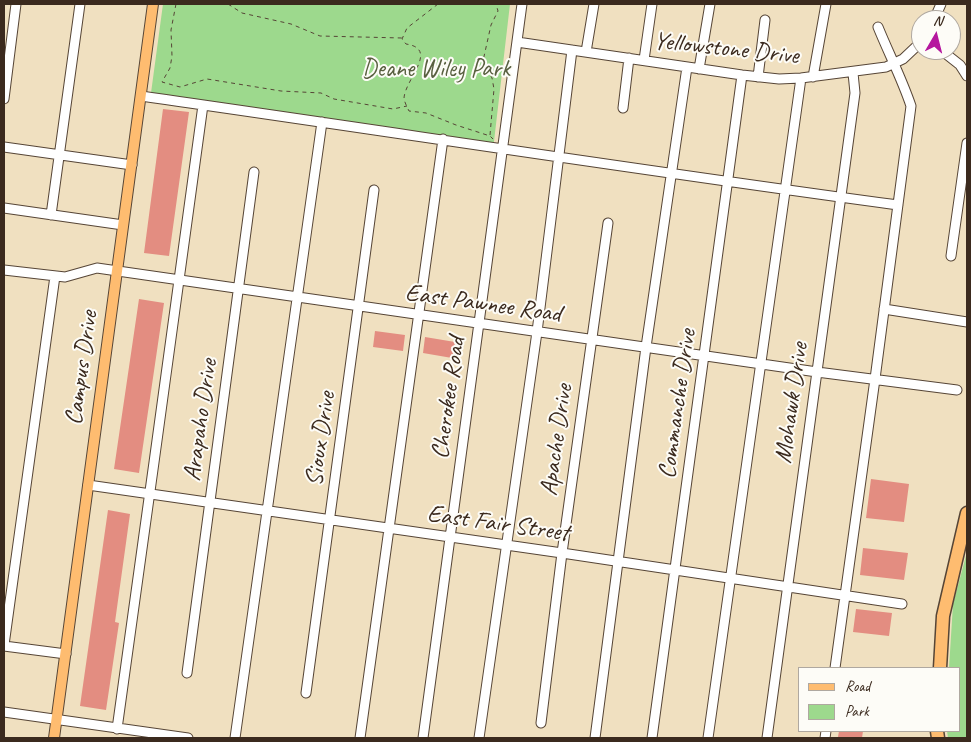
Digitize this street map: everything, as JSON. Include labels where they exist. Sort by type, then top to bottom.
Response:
[{"type":"highway","points":[[940,667],[943,616],[967,513]]},
{"type":"main road","name":"Campus Drive","points":[[54,738],[153,4]]},
{"type":"street","points":[[4,99],[16,4]]},
{"type":"street","points":[[51,215],[80,4]]},
{"type":"street","name":"Cherokee Road","points":[[423,738],[522,4]]},
{"type":"street","points":[[586,52],[594,4]]},
{"type":"street","points":[[644,60],[652,4]]},
{"type":"street","points":[[700,69],[710,4]]},
{"type":"street","points":[[814,77],[826,4]]},
{"type":"street","points":[[758,77],[765,20]]},
{"type":"street","points":[[835,667],[911,106],[903,81],[878,28]]},
{"type":"street","name":"Yellowstone Drive","points":[[517,42],[779,79],[853,73],[894,65],[904,60],[911,53]]},
{"type":"street","points":[[479,738],[537,332],[572,50]]},
{"type":"street","points":[[623,108],[629,58]]},
{"type":"street","points":[[954,60],[960,65],[967,76]]},
{"type":"street","points":[[595,738],[646,348],[687,67]]},
{"type":"street","name":"Mohawk Drive","points":[[767,738],[855,93],[853,73]]},
{"type":"street","name":"Commanche Drive","points":[[652,738],[742,75]]},
{"type":"street","points":[[708,738],[801,78]]},
{"type":"street","points":[[141,96],[898,205]]},
{"type":"street","points":[[117,729],[148,494],[180,280],[202,104]]},
{"type":"street","points":[[236,738],[296,297],[322,122]]},
{"type":"street","points":[[360,738],[443,138]]},
{"type":"street","points":[[951,256],[967,143]]},
{"type":"street","points":[[4,147],[132,165]]},
{"type":"street","name":"Arapaho Drive","points":[[187,674],[254,172]]},
{"type":"street","name":"Sioux Drive","points":[[306,694],[374,190]]},
{"type":"street","points":[[4,208],[123,225]]},
{"type":"street","name":"Apache Drive","points":[[541,723],[562,553],[608,223]]},
{"type":"street","name":"East Pawnee Road","points":[[4,270],[65,278],[97,268],[646,348],[957,390]]},
{"type":"street","points":[[55,276],[4,646],[66,654]]},
{"type":"street","points":[[884,309],[967,322]]},
{"type":"street","name":"East Fair Street","points":[[88,485],[902,604]]},
{"type":"street","points":[[4,712],[188,738]]},
{"type":"path","points":[[176,4],[171,30],[172,56],[170,68],[162,82],[180,87],[207,80],[281,91],[322,93],[334,99],[393,108],[407,106]]},
{"type":"path","points":[[228,4],[242,13],[291,24],[320,36],[402,38]]},
{"type":"path","points":[[402,38],[407,28],[438,4]]},
{"type":"path","points":[[402,38],[406,44],[415,45],[421,52],[422,57],[407,86],[404,100],[409,111],[426,113],[490,136],[494,89],[492,78],[483,61],[491,25],[498,11],[496,4]]},
{"type":"green space","name":"Deane Wiley Park","points":[[163,4],[510,4],[493,150],[151,93]]},
{"type":"green space","points":[[967,552],[967,738],[948,738],[947,732],[961,732],[961,667],[949,667],[953,604]]},
{"type":"building","points":[[163,109],[189,112],[169,256],[144,253]]},
{"type":"building","points":[[139,299],[164,303],[139,473],[114,469]]},
{"type":"building","points":[[375,331],[405,335],[403,351],[373,347]]},
{"type":"building","points":[[425,337],[455,342],[452,358],[423,353]]},
{"type":"building","points":[[871,479],[909,484],[904,522],[866,518]]},
{"type":"building","points":[[108,510],[130,514],[115,622],[119,623],[106,710],[80,706]]},
{"type":"building","points":[[863,548],[908,553],[904,580],[860,575]]},
{"type":"building","points":[[856,609],[892,613],[889,636],[853,632]]},
{"type":"building","points":[[839,732],[863,732],[862,738],[838,737]]}]
